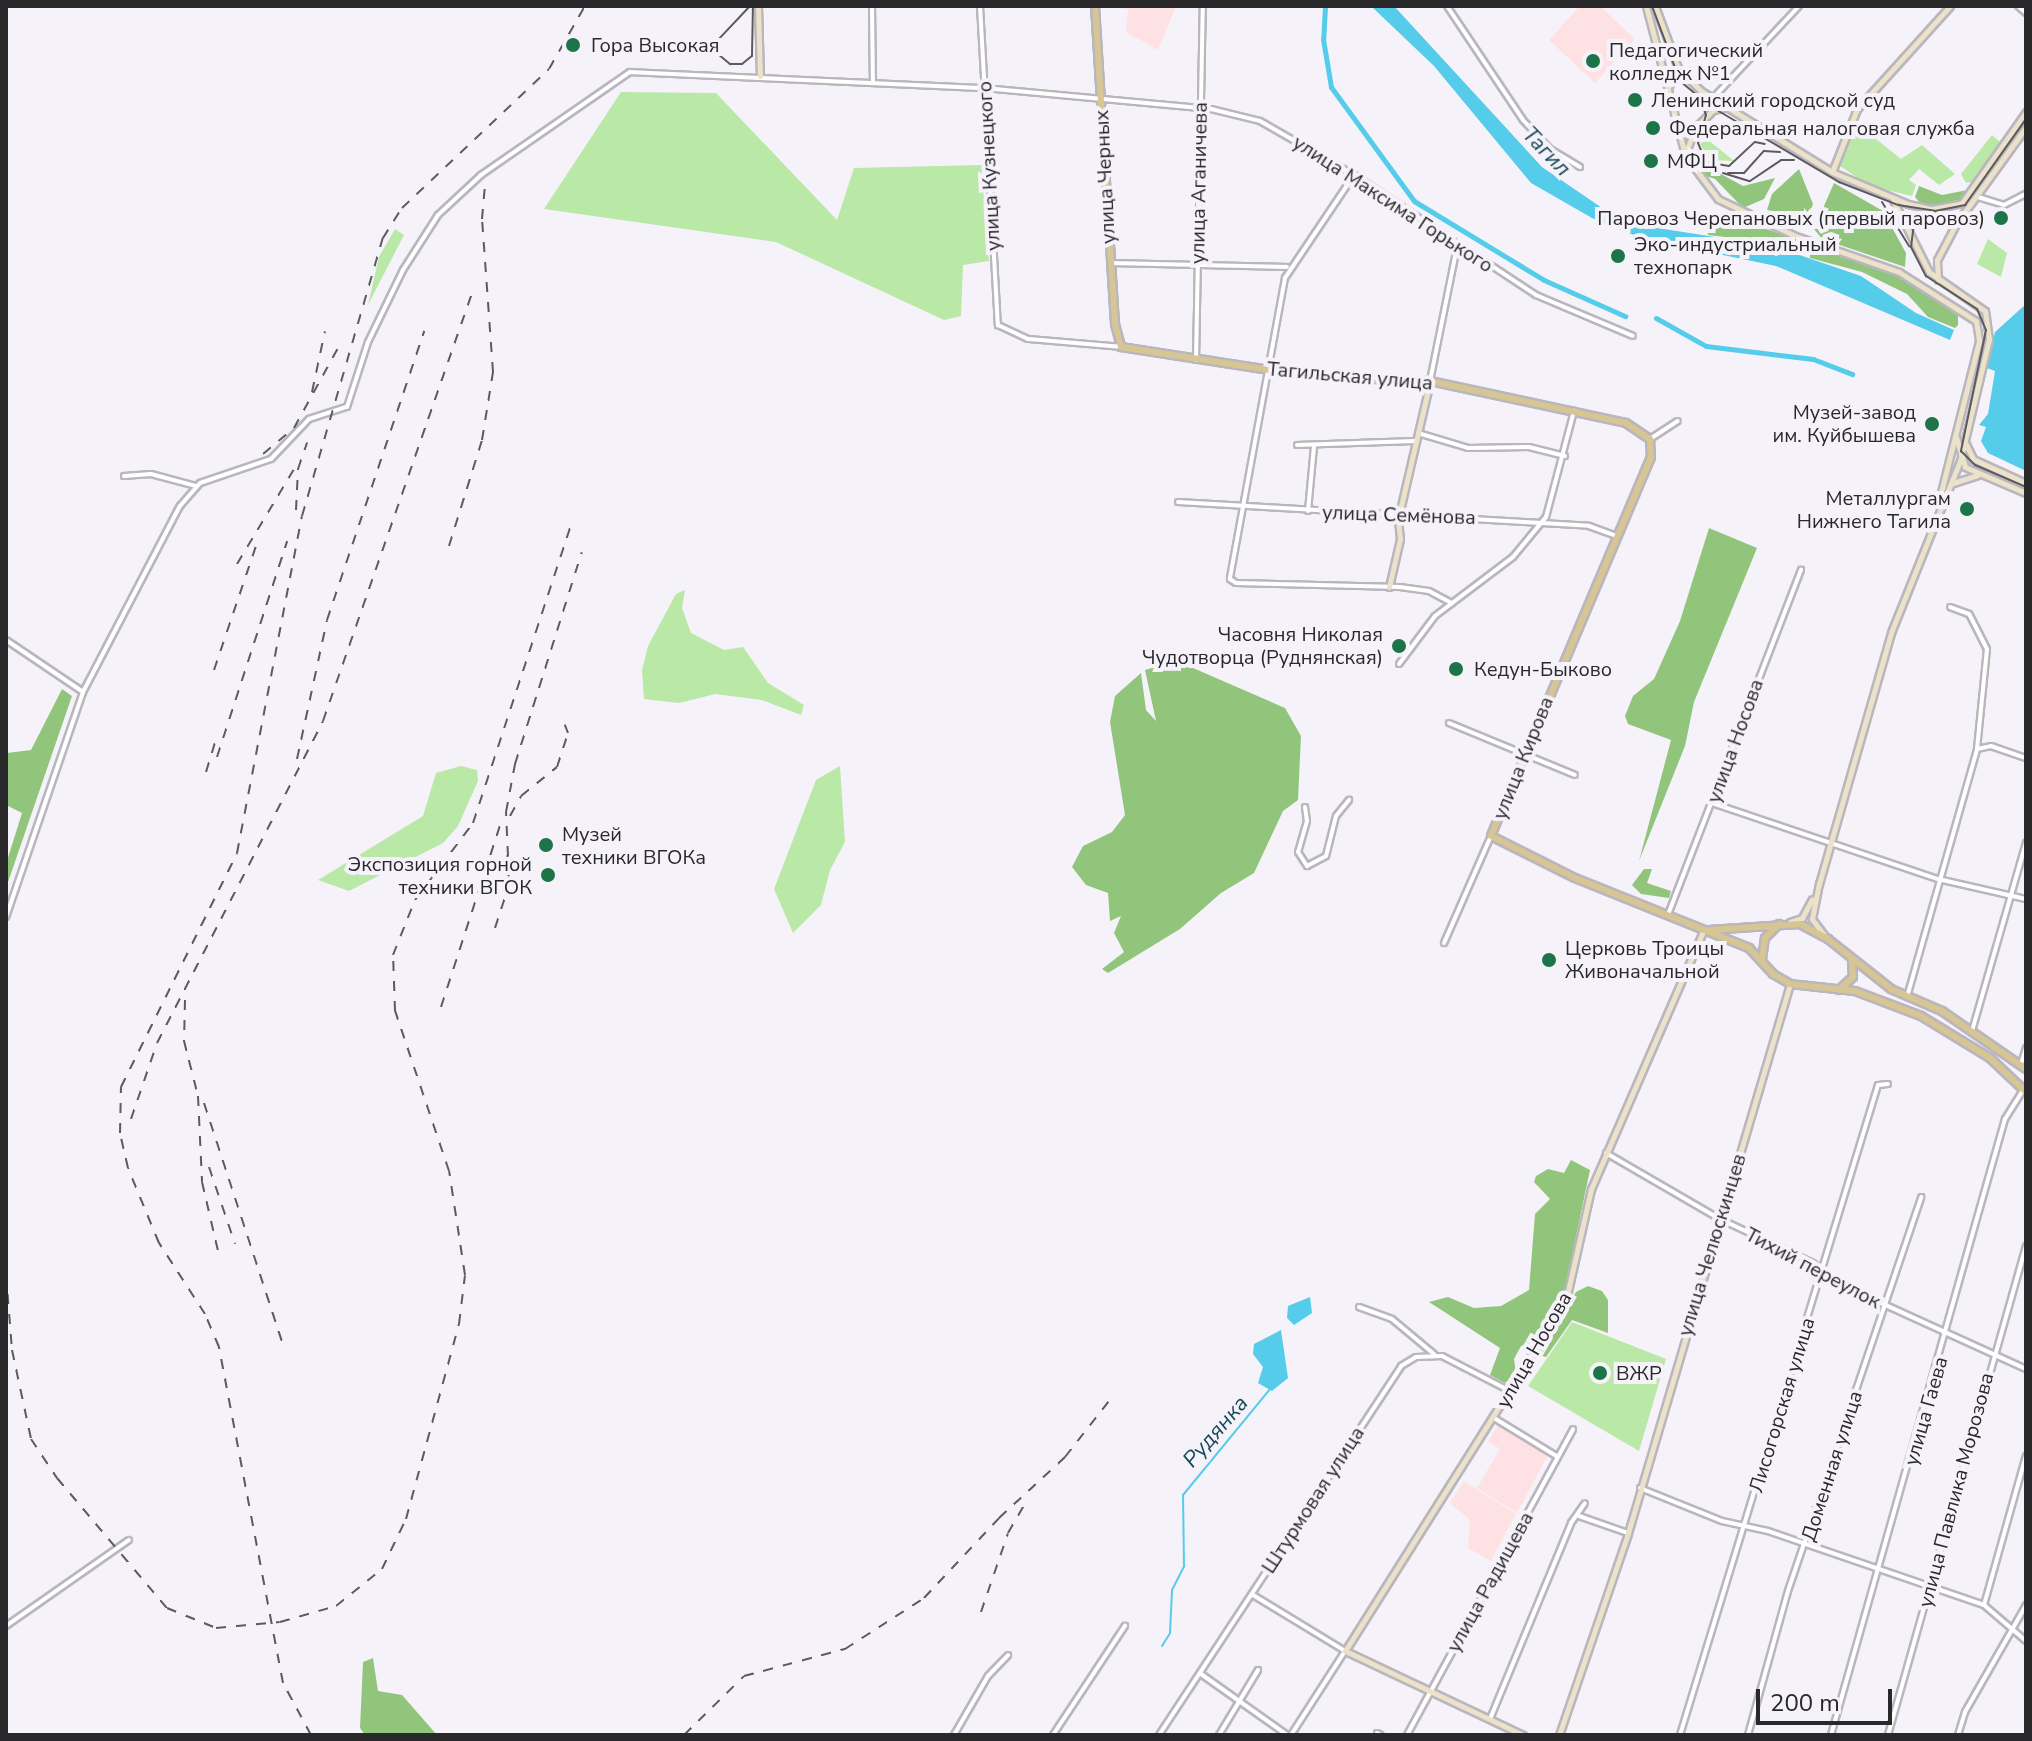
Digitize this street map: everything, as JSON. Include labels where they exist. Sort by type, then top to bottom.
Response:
[{"type":"main road","points":[[758,6],[760,76]]},
{"type":"main road","name":"улица Черных","points":[[1095,6],[1110,263],[1121,347]]},
{"type":"main road","points":[[1646,6],[1685,155],[1724,204],[1899,272],[1969,312],[1979,325],[1979,341],[1937,511],[1892,630],[1830,844],[1812,919],[1828,939],[1851,958],[1907,997],[1972,1031],[2024,1067]]},
{"type":"main road","points":[[1655,6],[1673,56],[1687,78],[1711,99],[1832,172],[1893,200],[1932,209],[1956,205],[1968,197],[2026,112]]},
{"type":"main road","points":[[1832,172],[1862,102],[1950,6]]},
{"type":"main road","points":[[1668,87],[1673,78],[1687,78]]},
{"type":"main road","points":[[1685,155],[1700,121],[1725,108]]},
{"type":"main road","points":[[1938,280],[1937,260],[2026,127]]},
{"type":"main road","points":[[1893,200],[1924,265],[1938,280],[1977,302],[1988,316],[1989,339],[1966,439],[1952,484],[1937,511]]},
{"type":"main road","name":"Тагильская улица","points":[[1121,347],[1339,379],[1430,381],[1634,426],[1650,439]]},
{"type":"main road","points":[[1389,587],[1415,441],[1430,381]]},
{"type":"main road","points":[[1956,432],[1960,461],[1981,475],[2026,493]]},
{"type":"main road","name":"улица Кирова","points":[[1491,836],[1651,457],[1650,439]]},
{"type":"main road","points":[[1966,439],[1971,457],[2026,483]]},
{"type":"main road","points":[[1952,484],[1965,476],[1981,475]]},
{"type":"main road","points":[[1491,836],[1575,878],[1669,912],[1749,948],[1790,984],[1869,995],[1934,1023],[1990,1058],[2025,1091]]},
{"type":"main road","points":[[1706,930],[1790,922],[1807,912],[1819,884]]},
{"type":"main road","points":[[1790,922],[1828,939]]},
{"type":"main road","points":[[1762,961],[1765,938],[1782,923]]},
{"type":"main road","name":"улица Носова","points":[[1345,1651],[1511,1392],[1570,1291],[1587,1204],[1606,1153],[1706,930]]},
{"type":"main road","points":[[1836,991],[1853,977],[1851,958]]},
{"type":"main road","name":"улица Челюскинцев","points":[[1559,1735],[1628,1533],[1790,984]]},
{"type":"main road","points":[[1345,1651],[1523,1735]]},
{"type":"street","points":[[872,6],[873,83]]},
{"type":"street","name":"улица Кузнецкого","points":[[980,6],[998,325]]},
{"type":"street","name":"улица Аганичева","points":[[1196,360],[1203,6]]},
{"type":"street","points":[[1447,6],[1523,120],[1550,149],[1580,167]]},
{"type":"street","points":[[1711,99],[1787,14],[1799,6]]},
{"type":"street","points":[[2018,6],[2026,13]]},
{"type":"street","name":"улица Максима Горького","points":[[196,486],[271,459],[309,419],[347,407],[368,342],[410,258],[438,215],[481,175],[630,72],[984,88],[1199,108],[1260,121],[1354,175],[1457,247],[1536,295],[1633,336]]},
{"type":"street","points":[[1354,175],[1289,267],[1266,370],[1229,574],[1233,582],[1429,591],[1452,603]]},
{"type":"street","points":[[1978,197],[2004,205],[2026,194]]},
{"type":"street","points":[[1430,381],[1457,247]]},
{"type":"street","points":[[1110,263],[1289,267]]},
{"type":"street","name":"Тагильская улица","points":[[998,325],[1028,339],[1121,347]]},
{"type":"street","points":[[1399,664],[1452,603],[1513,557],[1540,523],[1565,456],[1574,411]]},
{"type":"street","points":[[1650,439],[1678,421]]},
{"type":"street","points":[[1418,433],[1468,448],[1529,447],[1565,456]]},
{"type":"street","points":[[1297,445],[1415,441]]},
{"type":"street","points":[[1308,511],[1314,446]]},
{"type":"street","points":[[6,917],[83,692],[166,528],[196,486],[151,474],[124,476]]},
{"type":"street","name":"улица Семёнова","points":[[1178,502],[1589,526],[1617,536]]},
{"type":"street","name":"улица Носова","points":[[1669,912],[1801,570]]},
{"type":"street","points":[[1907,997],[1943,879],[1977,749],[1987,649],[1969,614],[1950,607]]},
{"type":"street","points":[[6,640],[83,692]]},
{"type":"street","points":[[1449,723],[1575,775]]},
{"type":"street","points":[[1977,749],[1991,746],[2026,758]]},
{"type":"street","points":[[1305,807],[1307,821],[1298,855],[1307,866],[1326,856],[1336,816],[1349,800]]},
{"type":"street","points":[[1712,803],[1943,879],[2026,899]]},
{"type":"street","name":"улица Кирова","points":[[1444,943],[1491,836]]},
{"type":"street","points":[[1972,1031],[2026,843]]},
{"type":"street","points":[[2024,1067],[2026,1048]]},
{"type":"street","name":"Лисогорская улица","points":[[1680,1735],[1878,1085],[1888,1084]]},
{"type":"street","name":"улица Гаева","points":[[1831,1735],[1947,1336],[2005,1119],[2025,1091]]},
{"type":"street","name":"Тихий переулок","points":[[1606,1153],[1720,1219],[1884,1306],[2026,1369]]},
{"type":"street","name":"Доменная улица","points":[[1748,1735],[1806,1544],[1921,1197]]},
{"type":"street","name":"улица Павлика Морозова","points":[[1888,1735],[1992,1354],[2026,1246]]},
{"type":"street","points":[[1359,1307],[1392,1319],[1436,1355],[1511,1392]]},
{"type":"street","name":"Штурмовая улица","points":[[1159,1735],[1253,1595],[1395,1371],[1416,1357],[1436,1355]]},
{"type":"street","points":[[1494,1418],[1558,1457]]},
{"type":"street","name":"улица Радищева","points":[[1407,1735],[1573,1429]]},
{"type":"street","points":[[1984,1605],[2026,1456]]},
{"type":"street","points":[[1640,1488],[1745,1526],[1880,1567],[1984,1605],[2012,1633],[2026,1641]]},
{"type":"street","points":[[1490,1719],[1571,1523],[1579,1516],[1585,1503]]},
{"type":"street","points":[[1579,1516],[1628,1533]]},
{"type":"street","points":[[6,1626],[129,1540]]},
{"type":"street","points":[[1253,1595],[1345,1651]]},
{"type":"street","points":[[1958,1735],[1965,1712],[2026,1605]]},
{"type":"street","points":[[1053,1735],[1125,1626]]},
{"type":"street","name":"улица Носова","points":[[1289,1735],[1345,1651]]},
{"type":"street","points":[[954,1735],[988,1676],[1008,1655]]},
{"type":"street","points":[[1219,1735],[1258,1670]]},
{"type":"street","points":[[1201,1674],[1289,1735]]},
{"type":"shaded area","points":[[1105,6],[1176,6],[1158,50],[1126,32],[1128,9]]},
{"type":"shaded area","name":"Педагогический колледж №1","points":[[1580,6],[1600,6],[1635,39],[1595,83],[1549,40]]},
{"type":"shaded area","points":[[1499,1424],[1548,1455],[1517,1513],[1477,1488],[1500,1449],[1488,1441]]},
{"type":"shaded area","points":[[1464,1481],[1516,1514],[1491,1561],[1468,1548],[1470,1520],[1450,1503]]},
{"type":"green space","points":[[621,92],[716,93],[837,220],[854,168],[982,165],[989,261],[963,265],[961,316],[944,320],[776,242],[544,209]]},
{"type":"green space","points":[[1860,126],[1901,159],[1922,145],[1955,174],[1939,185],[1919,169],[1909,180],[1916,185],[1912,196],[1870,186],[1840,166],[1854,128]]},
{"type":"green space","points":[[1992,135],[2001,143],[1975,181],[1966,183],[1961,174]]},
{"type":"green space","points":[[1707,139],[1734,161],[1710,160],[1700,144]]},
{"type":"green space","points":[[1697,154],[1708,167],[1743,186],[1775,178],[1764,199],[1743,208],[1715,179],[1703,175]]},
{"type":"green space","points":[[1799,169],[1813,204],[1808,217],[1767,210],[1772,194]]},
{"type":"green space","points":[[1834,183],[1883,211],[1906,253],[1905,267],[1822,239],[1814,229]]},
{"type":"green space","points":[[1919,186],[1942,195],[1973,189],[1956,202],[1935,205],[1920,203],[1915,197]]},
{"type":"green space","points":[[1705,220],[1741,221],[1791,237],[1797,246],[1794,251],[1775,243],[1708,235]]},
{"type":"green space","points":[[395,229],[404,235],[368,305],[379,257]]},
{"type":"green space","points":[[1988,239],[2007,253],[2001,277],[1977,264]]},
{"type":"green space","points":[[1809,246],[1901,275],[1958,315],[1958,325],[1955,328],[1928,317],[1907,294],[1862,272],[1810,258]]},
{"type":"green space","points":[[1709,528],[1757,548],[1694,702],[1685,746],[1639,861],[1671,740],[1628,724],[1625,716],[1633,696],[1654,679],[1680,621]]},
{"type":"green space","points":[[685,590],[682,608],[691,633],[724,650],[743,647],[768,683],[804,705],[801,715],[762,700],[715,694],[679,703],[644,699],[642,670],[648,646],[676,594]]},
{"type":"green space","points":[[1166,664],[1193,668],[1285,708],[1301,736],[1298,800],[1283,811],[1254,873],[1221,893],[1180,929],[1108,973],[1102,969],[1124,952],[1114,933],[1121,916],[1110,921],[1108,893],[1086,885],[1072,867],[1083,846],[1112,832],[1125,815],[1110,722],[1115,696],[1141,673],[1146,710],[1156,721],[1145,670]]},
{"type":"green space","points":[[62,689],[72,696],[6,888],[6,864],[22,813],[6,805],[6,748],[7,753],[31,750]]},
{"type":"green space","points":[[461,766],[477,770],[478,781],[458,826],[443,843],[349,891],[318,880],[423,816],[436,773]]},
{"type":"green space","points":[[840,766],[845,842],[830,870],[821,905],[793,933],[774,889],[816,780]]},
{"type":"green space","points":[[1644,869],[1652,869],[1647,883],[1671,891],[1669,898],[1641,894],[1632,885]]},
{"type":"green space","points":[[1571,1160],[1590,1170],[1565,1289],[1534,1342],[1521,1346],[1514,1359],[1516,1373],[1505,1383],[1490,1375],[1500,1348],[1429,1302],[1448,1297],[1474,1308],[1501,1306],[1529,1290],[1535,1214],[1550,1199],[1534,1182],[1536,1176],[1548,1169],[1564,1173]]},
{"type":"green space","points":[[1588,1286],[1602,1291],[1608,1300],[1608,1333],[1572,1320],[1546,1357],[1542,1356],[1539,1351],[1576,1292]]},
{"type":"green space","name":"ВЖР","points":[[1572,1322],[1666,1359],[1639,1451],[1528,1386]]},
{"type":"green space","points":[[373,1658],[378,1691],[402,1695],[437,1735],[365,1735],[360,1728],[363,1662]]},
{"type":"water","points":[[1371,6],[1394,6],[1542,167],[1608,212],[1651,227],[1773,246],[1861,276],[1916,313],[1954,330],[1950,340],[1776,266],[1641,238],[1592,218],[1531,183],[1434,66]]},
{"type":"water","points":[[2026,304],[2026,471],[1988,453],[1981,441],[1986,427],[1979,425],[1988,414],[1995,371],[1987,368],[1995,332]]},
{"type":"water","points":[[1310,1297],[1312,1313],[1294,1325],[1287,1318],[1288,1306]]},
{"type":"water","points":[[1281,1330],[1288,1378],[1272,1391],[1258,1383],[1263,1367],[1253,1354],[1254,1344]]},
{"type":"waterway","points":[[1325,6],[1323,39],[1331,87],[1414,201],[1544,280],[1625,316]]},
{"type":"waterway","points":[[1656,318],[1706,346],[1813,359],[1852,374]]},
{"type":"waterway","name":"Рудянка","points":[[1162,1646],[1170,1633],[1172,1590],[1184,1566],[1183,1495],[1271,1388]]},
{"type":"tram line","points":[[750,6],[717,41],[718,54],[730,64],[742,64],[752,56],[753,6]]},
{"type":"tram line","points":[[1652,6],[1680,81],[1710,106],[1839,182],[1898,205],[1935,211],[1965,205],[2026,119]]},
{"type":"tram line","points":[[1702,103],[1706,115],[1698,143],[1706,162],[1729,166],[1755,142],[1765,144]]},
{"type":"tram line","points":[[1728,173],[1744,173],[1764,151],[1780,152]]},
{"type":"tram line","points":[[1723,173],[1750,181],[1781,160],[1794,160]]},
{"type":"tram line","points":[[1882,202],[1909,246]]},
{"type":"tram line","points":[[1939,214],[1914,223],[1911,247],[1926,276],[1977,309],[1986,330],[1961,451],[1975,465],[2026,487]]},
{"type":"railway","points":[[311,1735],[283,1683],[219,1347],[205,1314],[159,1243],[128,1168],[120,1133],[121,1087],[237,853],[302,516],[383,238],[402,208],[549,69],[585,6]]},
{"type":"railway","points":[[449,546],[482,440],[493,372],[482,219],[485,184]]},
{"type":"railway","points":[[131,1119],[157,1043],[323,721],[472,294]]},
{"type":"railway","points":[[312,392],[325,331]]},
{"type":"railway","points":[[297,759],[327,620],[424,331]]},
{"type":"railway","points":[[263,454],[294,428],[338,348]]},
{"type":"railway","points":[[296,510],[298,469],[307,443]]},
{"type":"railway","points":[[237,564],[296,466]]},
{"type":"railway","points":[[6,1274],[12,1350],[31,1439],[57,1478],[167,1608],[216,1628],[280,1622],[336,1606],[382,1569],[406,1519],[459,1324],[465,1275],[449,1171],[395,1011],[393,955],[415,900],[473,823],[573,519]]},
{"type":"railway","points":[[217,757],[287,541]]},
{"type":"railway","points":[[214,670],[256,546]]},
{"type":"railway","points":[[508,856],[506,812],[515,764],[582,552]]},
{"type":"railway","points":[[510,816],[521,796],[557,767],[568,733],[565,725]]},
{"type":"railway","points":[[206,772],[215,743]]},
{"type":"railway","points":[[441,1007],[500,825]]},
{"type":"railway","points":[[495,928],[509,885],[507,845]]},
{"type":"railway","points":[[185,1000],[184,1041],[198,1096],[202,1182],[218,1251]]},
{"type":"railway","points":[[204,1103],[282,1342]]},
{"type":"railway","points":[[209,1167],[235,1244]]},
{"type":"railway","points":[[684,1735],[744,1676],[845,1649],[924,1598],[999,1518],[1065,1457],[1109,1401]]},
{"type":"railway","points":[[981,1612],[1008,1533],[1028,1499]]},
{"type":"place","name":"Гора Высокая","points":[[573,45]]},
{"type":"place","name":"Педагогический колледж №1","points":[[1593,61]]},
{"type":"place","name":"Ленинский городской суд","points":[[1635,100]]},
{"type":"place","name":"Федеральная налоговая служба","points":[[1653,128]]},
{"type":"place","name":"МФЦ","points":[[1651,161]]},
{"type":"place","name":"Паровоз Черепановых (первый паровоз)","points":[[2001,218]]},
{"type":"place","name":"Эко-индустриальный технопарк","points":[[1618,256]]},
{"type":"place","name":"Музей-завод им. Куйбышева","points":[[1932,424]]},
{"type":"place","name":"Металлургам Нижнего Тагила","points":[[1967,509]]},
{"type":"place","name":"Часовня Николая Чудотворца (Руднянская)","points":[[1399,646]]},
{"type":"place","name":"Кедун-Быково","points":[[1456,669]]},
{"type":"place","name":"Музей техники ВГОКа","points":[[546,845]]},
{"type":"place","name":"Экспозиция горной техники ВГОК","points":[[548,875]]},
{"type":"place","name":"Церковь Троицы Живоначальной","points":[[1549,960]]},
{"type":"place","name":"ВЖР","points":[[1600,1373]]},
{"type":"water label","name":"Тагил","points":[[1546,152]]}]
